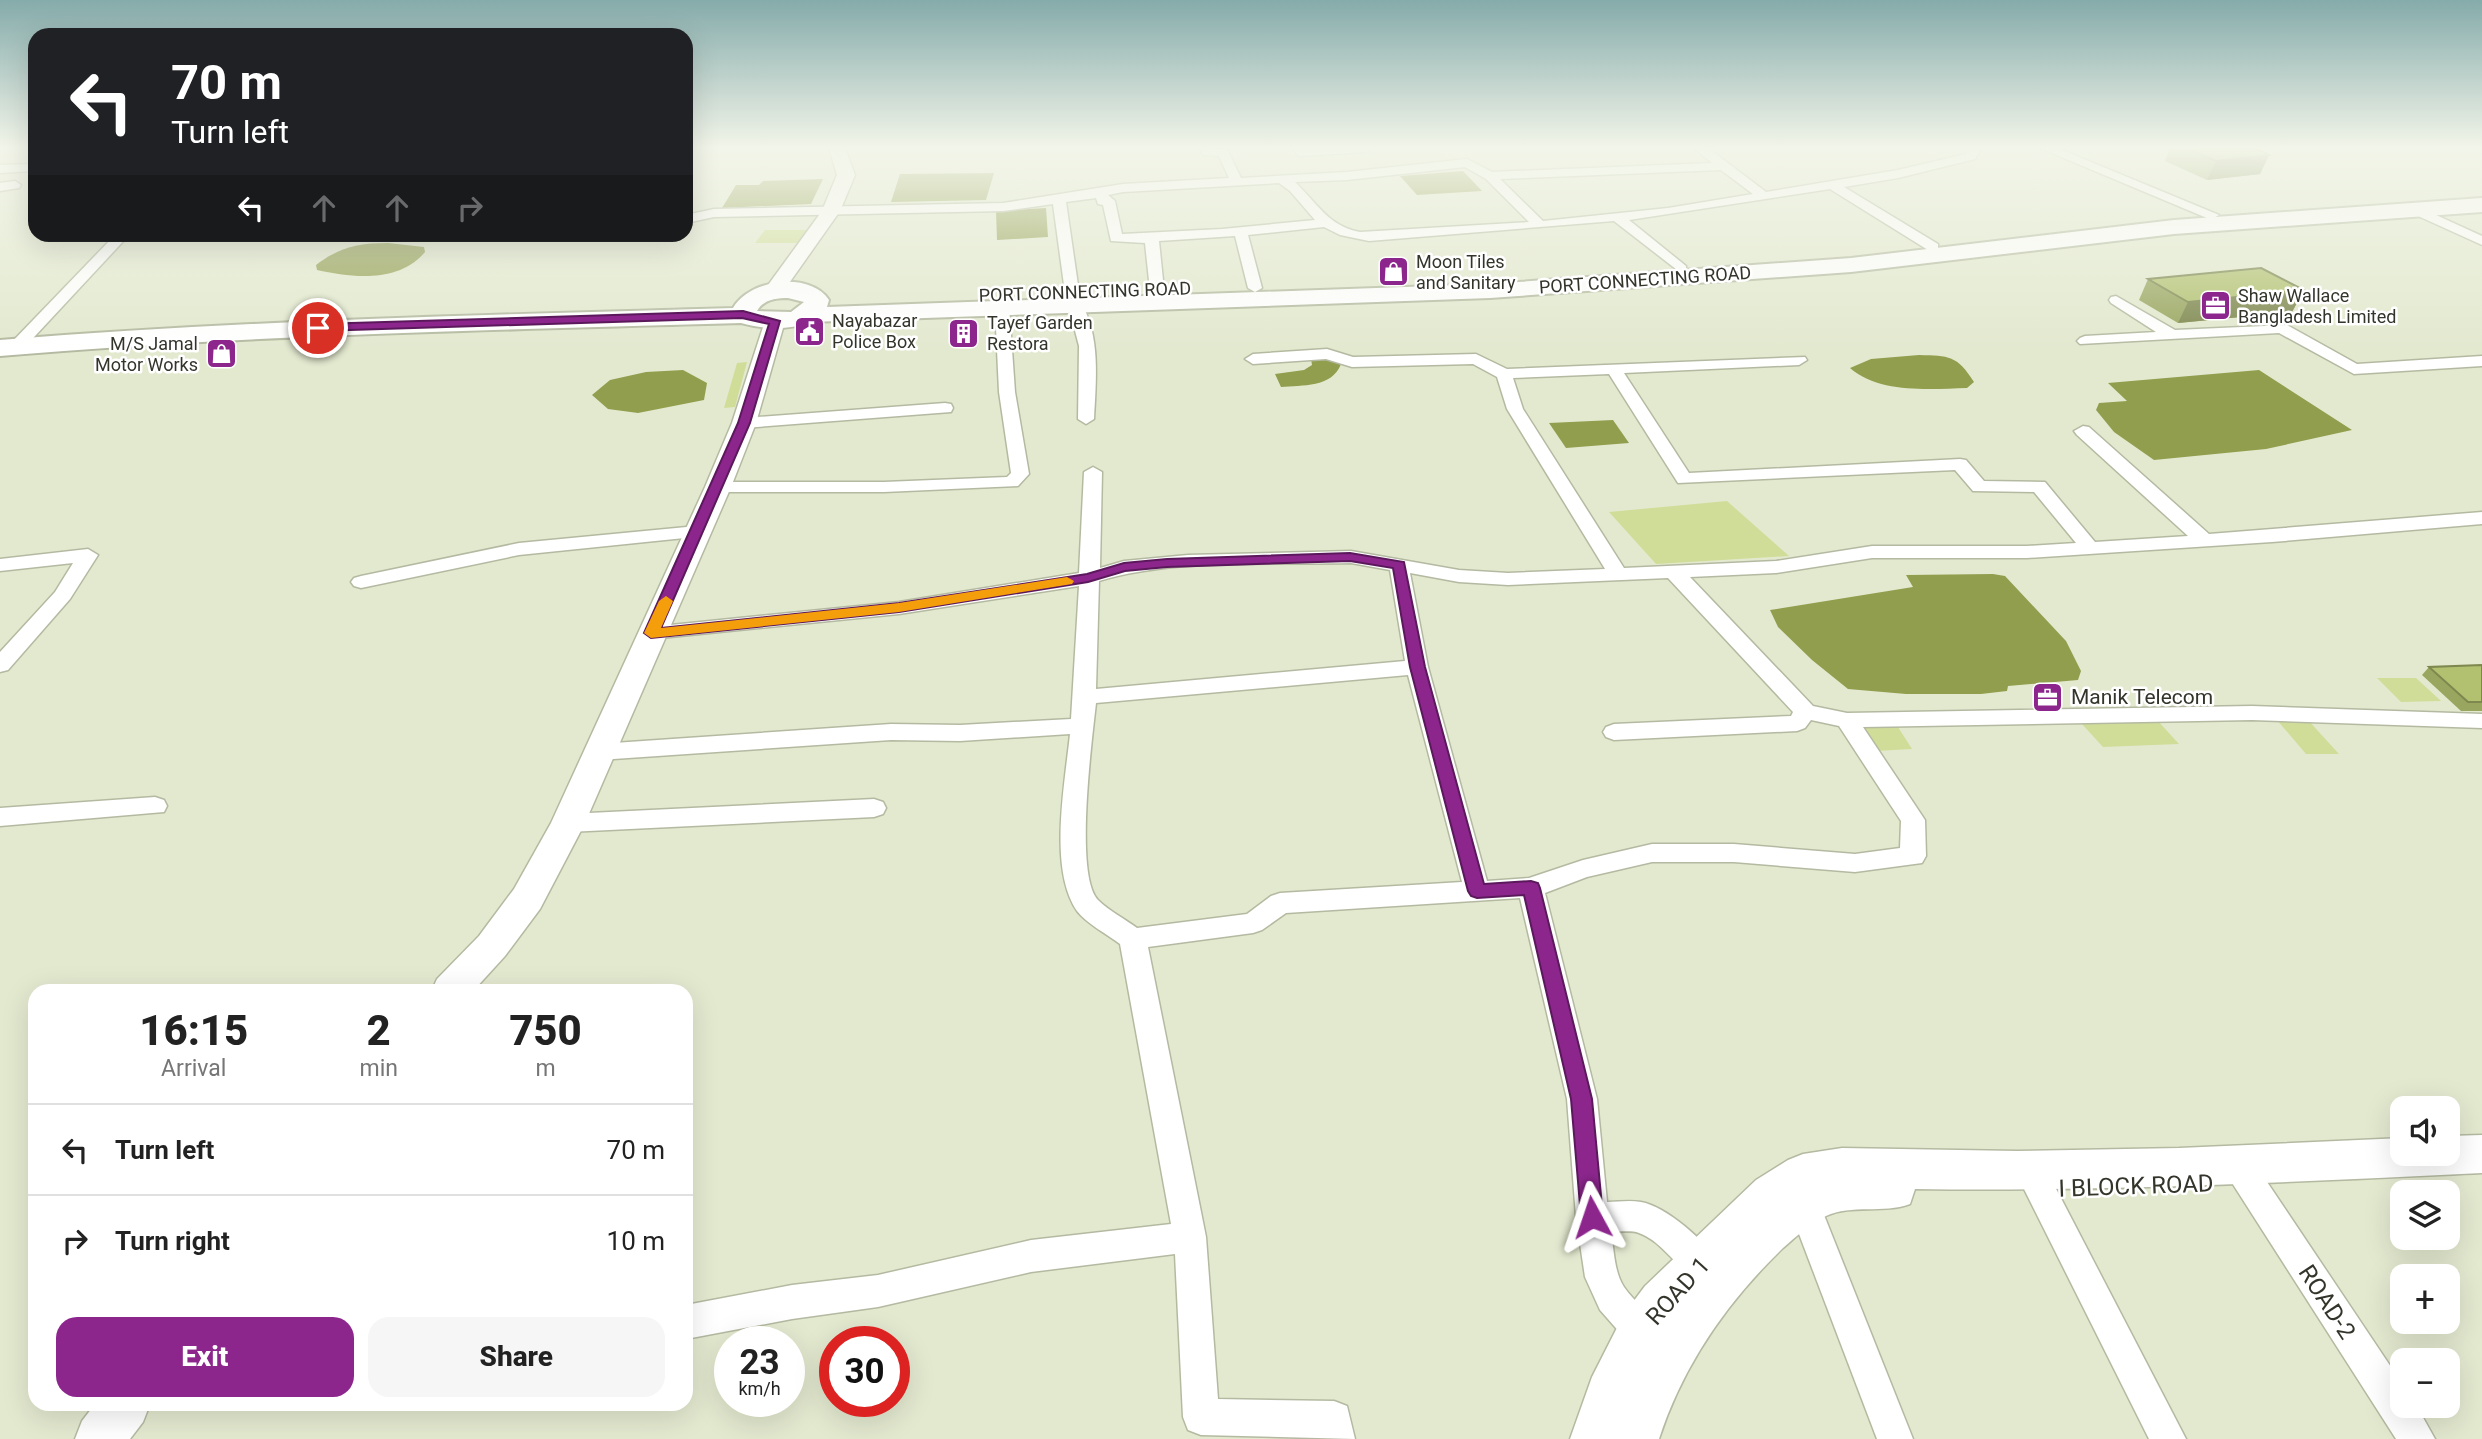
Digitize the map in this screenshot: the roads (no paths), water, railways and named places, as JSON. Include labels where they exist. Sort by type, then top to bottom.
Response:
[{"type":"highway","name":"PORT CONNECTING ROAD","points":[[811,307],[1002,307],[1157,290],[1438,287],[1933,247],[2211,215]]},
{"type":"highway","name":"PORT CONNECTING ROAD","points":[[811,307],[1074,298],[1442,294],[1791,270],[2174,227],[2322,215]]},
{"type":"highway","points":[[10,342],[761,307],[811,307]]},
{"type":"street","points":[[457,984],[492,946],[527,899],[568,823],[744,423],[761,307],[828,215]]},
{"type":"street","points":[[1061,215],[1074,298],[1081,315],[1089,375],[1086,419]]},
{"type":"street","points":[[1112,215],[1116,237],[1148,239],[1328,223]]},
{"type":"street","points":[[1318,215],[1345,235],[1369,237],[1642,215]]},
{"type":"street","points":[[1530,215],[1540,225]]},
{"type":"street","points":[[1882,215],[1933,247]]},
{"type":"street","points":[[2427,215],[2482,241]]},
{"type":"street","points":[[1618,218],[1681,269]]},
{"type":"street","points":[[1241,232],[1255,288]]},
{"type":"street","points":[[1148,239],[1152,241],[1157,290]]},
{"type":"street","points":[[10,342],[116,242]]},
{"type":"street","points":[[2116,300],[2172,335]]},
{"type":"street","points":[[718,487],[884,487],[1012,482],[1020,474],[1007,392],[1002,307]]},
{"type":"street","points":[[2085,341],[2282,328],[2354,369],[2482,360]]},
{"type":"street","points":[[1253,359],[1327,355],[1352,362],[1476,359],[1504,374],[1799,360]]},
{"type":"street","points":[[1613,368],[1684,479],[1960,464],[1979,488],[2039,486],[2088,547]]},
{"type":"street","points":[[1504,374],[1515,408],[1618,573]]},
{"type":"street","points":[[744,423],[945,408]]},
{"type":"street","points":[[2083,431],[2204,540]]},
{"type":"street","points":[[1093,472],[1085,697],[1072,830],[1079,890],[1088,906],[1133,939],[1190,1237],[1201,1417],[1334,1419],[1337,1439]]},
{"type":"street","points":[[651,633],[899,608],[1088,578],[1124,567],[1201,561],[1350,557],[1459,576],[1508,579],[1776,567],[1872,552],[2027,552],[2482,518]]},
{"type":"street","points":[[362,582],[519,549],[696,532]]},
{"type":"street","points":[[0,565],[89,555],[63,595],[0,665]]},
{"type":"street","points":[[1399,565],[1417,667],[1477,891]]},
{"type":"street","points":[[1674,572],[1807,712],[1847,720],[2252,713],[2482,721]]},
{"type":"street","points":[[1085,697],[1417,667]]},
{"type":"street","points":[[1614,732],[1797,723],[1807,712]]},
{"type":"street","points":[[1133,939],[1253,923],[1280,903],[1531,888],[1583,869],[1652,853],[1734,853],[1855,863],[1913,856],[1913,820],[1847,720]]},
{"type":"street","points":[[599,752],[891,732],[960,733],[1081,726]]},
{"type":"street","points":[[0,817],[155,806]]},
{"type":"street","points":[[568,823],[874,808]]},
{"type":"street","points":[[1531,888],[1582,1099],[1592,1217],[1602,1277],[1612,1298],[1641,1331]]},
{"type":"street","name":"I BLOCK ROAD","points":[[1800,1197],[1815,1198],[1853,1191],[2040,1189],[2482,1154]]},
{"type":"street","name":"I BLOCK ROAD","points":[[1800,1197],[1842,1168],[2244,1174],[2482,1173]]},
{"type":"street","name":"ROAD-2","points":[[2244,1174],[2417,1439]]},
{"type":"street","points":[[2040,1189],[2168,1439]]},
{"type":"street","name":"ROAD 1","points":[[1595,1439],[1609,1394],[1641,1331],[1662,1302],[1772,1194],[1800,1197]]},
{"type":"street","points":[[1634,1439],[1654,1382],[1678,1339],[1744,1256],[1800,1197],[1895,1439]]},
{"type":"street","points":[[1592,1217],[1641,1217],[1665,1231],[1701,1264]]},
{"type":"street","points":[[693,1321],[792,1302],[878,1291],[1031,1256],[1190,1237]]},
{"type":"street","points":[[100,1439],[120,1411]]},
{"type":"place","name":"Moon Tiles and Sanitary","points":[[1393,272]]},
{"type":"place","name":"Shaw Wallace Bangladesh Limited","points":[[2215,306]]},
{"type":"place","name":"Nayabazar Police Box","points":[[809,331]]},
{"type":"place","name":"Tayef Garden Restora","points":[[964,333]]},
{"type":"place","name":"M/S Jamal Motor Works","points":[[221,354]]},
{"type":"place","name":"Manik Telecom","points":[[2048,697]]}]
